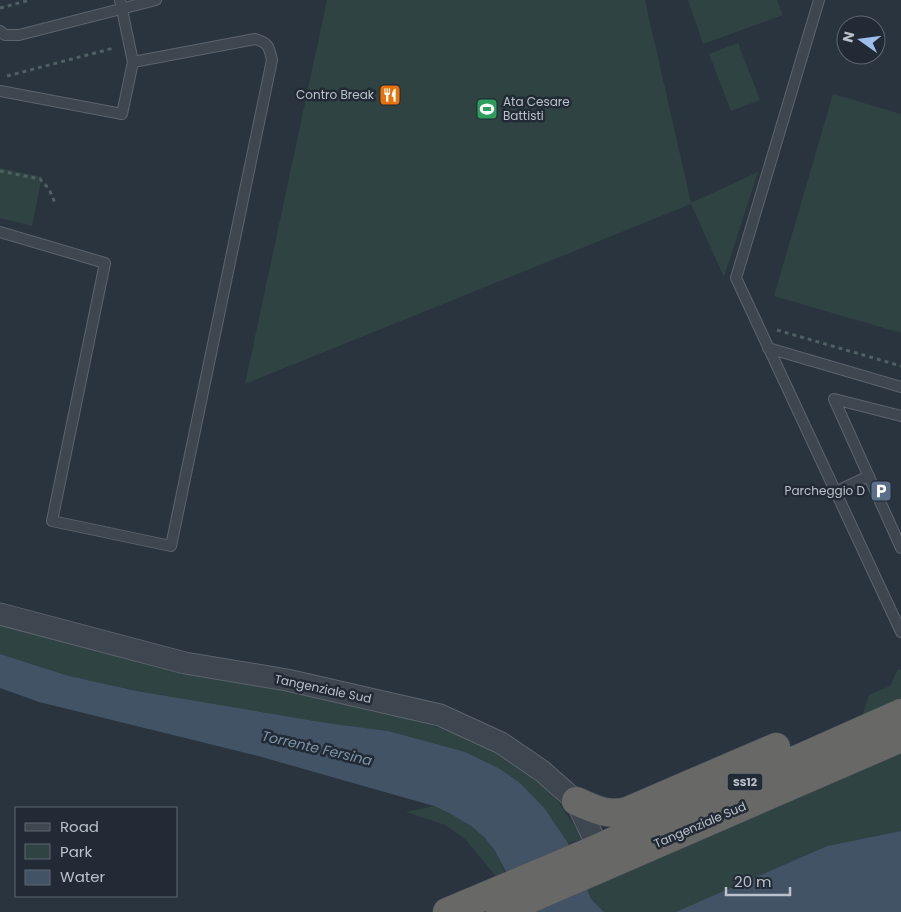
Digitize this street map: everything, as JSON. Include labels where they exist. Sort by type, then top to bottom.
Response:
[{"type":"highway","name":"Tangenziale Sud","points":[[447,912],[504,903],[595,856],[861,730],[901,713]]},
{"type":"highway","points":[[576,801],[604,812],[615,814],[823,728],[861,730]]},
{"type":"highway","name":"Tangenziale Sud","points":[[595,856],[901,738]]},
{"type":"street","name":"Tangenziale Sud","points":[[0,614],[186,663],[287,680],[440,715],[500,743],[542,771],[576,801],[595,856]]},
{"type":"lane","points":[[0,31],[5,35],[19,35],[121,4],[156,0]]},
{"type":"lane","points":[[819,0],[736,278],[901,632]]},
{"type":"lane","points":[[2,92],[122,114],[133,62],[121,4]]},
{"type":"lane","points":[[0,232],[105,263],[52,521],[171,546],[272,60],[269,48],[263,41],[255,39],[133,62]]},
{"type":"lane","points":[[768,348],[901,387]]},
{"type":"lane","points":[[901,416],[834,399],[901,548]]},
{"type":"lane","points":[[836,492],[869,476]]},
{"type":"path","points":[[0,8],[30,0]]},
{"type":"path","points":[[2,92],[7,76],[114,48],[133,62]]},
{"type":"path","points":[[0,171],[40,179],[49,189],[55,204]]},
{"type":"path","points":[[786,332],[901,366]]},
{"type":"green space","name":"Ata Cesare Battisti","points":[[327,0],[645,0],[691,203],[758,172],[724,277],[691,204],[245,384]]},
{"type":"green space","points":[[688,0],[777,0],[783,15],[703,44]]},
{"type":"green space","points":[[738,43],[760,100],[731,111],[709,54]]},
{"type":"green space","points":[[833,94],[901,114],[901,333],[774,296]]},
{"type":"green space","points":[[0,168],[42,177],[32,226],[0,218]]},
{"type":"green space","points":[[0,620],[392,711],[467,738],[501,755],[532,775],[557,800],[583,839],[568,843],[545,809],[388,731],[327,723],[138,691],[69,676],[0,654]]},
{"type":"green space","points":[[898,669],[901,670],[901,700],[862,717],[869,695],[890,686]]},
{"type":"green space","points":[[901,750],[901,831],[827,846],[678,912],[604,912],[591,899],[587,890],[602,880]]},
{"type":"green space","points":[[434,806],[459,819],[483,836],[495,851],[505,873],[498,879],[465,839],[445,825],[406,812]]},
{"type":"water","name":"Torrente Fersina","points":[[0,654],[69,676],[137,691],[327,723],[388,731],[465,752],[500,769],[520,783],[545,809],[568,843],[591,899],[604,912],[527,912],[495,851],[485,838],[471,826],[434,806],[258,756],[39,702],[0,688]]},
{"type":"water","points":[[901,831],[901,912],[676,912],[827,846]]},
{"type":"place","name":"Contro Break","points":[[390,95]]},
{"type":"place","name":"Ata Cesare Battisti","points":[[487,109]]},
{"type":"place","name":"Parcheggio D","points":[[881,491]]}]
